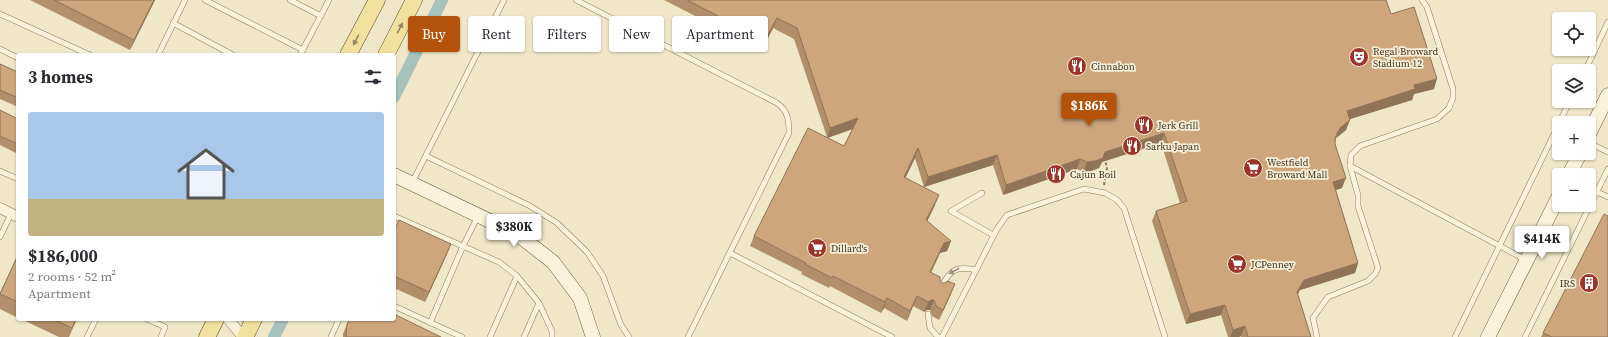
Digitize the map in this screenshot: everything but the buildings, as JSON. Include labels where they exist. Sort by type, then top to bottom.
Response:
[{"type":"main road","points":[[349,53],[377,0]]},
{"type":"main road","points":[[387,53],[414,0]]},
{"type":"main road","points":[[207,337],[215,321]]},
{"type":"main road","points":[[244,337],[253,321]]},
{"type":"street","points":[[1596,120],[1608,95]]},
{"type":"street","points":[[396,176],[517,234],[553,262],[580,298],[593,337]]},
{"type":"street","points":[[0,208],[15,215]]},
{"type":"street","points":[[1488,337],[1528,261],[1552,211]]},
{"type":"street","points":[[230,321],[244,337]]},
{"type":"lane","points":[[159,53],[185,0]]},
{"type":"lane","points":[[205,0],[302,53],[329,0]]},
{"type":"lane","points":[[290,0],[321,16]]},
{"type":"lane","points":[[412,184],[504,0]]},
{"type":"lane","points":[[577,0],[777,103],[785,109],[789,122],[790,133],[688,337]]},
{"type":"lane","points":[[1316,337],[1313,318],[1328,297],[1368,281],[1375,274],[1378,268],[1358,206],[1358,195],[1350,166],[1351,155],[1360,146],[1437,119],[1449,108],[1453,98],[1453,89],[1427,8],[1422,0]]},
{"type":"lane","points":[[0,14],[86,53]]},
{"type":"lane","points":[[1588,64],[1608,22]]},
{"type":"lane","points":[[174,24],[229,53]]},
{"type":"lane","points":[[0,49],[16,57]]},
{"type":"lane","points":[[1455,337],[1552,137]]},
{"type":"lane","points":[[1596,146],[1608,152]]},
{"type":"lane","points":[[426,156],[530,206],[557,223],[587,252],[603,276],[621,325],[630,337]]},
{"type":"lane","points":[[1350,166],[1528,261]]},
{"type":"lane","points":[[1525,337],[1608,169]]},
{"type":"lane","points":[[0,171],[16,178]]},
{"type":"lane","points":[[942,337],[993,236],[1007,215],[1084,190],[1102,192],[1117,200],[1124,208],[1165,337]]},
{"type":"lane","points":[[1597,192],[1608,197]]},
{"type":"lane","points":[[982,193],[951,212],[993,236]]},
{"type":"lane","points":[[0,236],[15,215]]},
{"type":"lane","points":[[430,323],[478,215]]},
{"type":"lane","points":[[396,217],[499,262],[517,276],[539,303],[552,331],[552,337]]},
{"type":"lane","points":[[730,253],[892,337]]},
{"type":"lane","points":[[940,289],[949,273],[962,267],[976,270]]},
{"type":"lane","points":[[490,337],[517,276]]},
{"type":"lane","points":[[524,337],[539,303]]},
{"type":"lane","points":[[396,307],[462,337]]},
{"type":"lane","points":[[928,314],[930,328],[938,337]]},
{"type":"lane","points":[[87,337],[95,321]]},
{"type":"lane","points":[[152,321],[165,327],[161,337]]},
{"type":"lane","points":[[331,337],[339,321]]},
{"type":"path","points":[[1102,192],[1107,168],[1103,154]]},
{"type":"waterway","points":[[396,93],[442,0]]},
{"type":"waterway","points":[[274,337],[282,321]]},
{"type":"place","name":"Regal Broward Stadium 12","points":[[1359,57]]},
{"type":"place","name":"Cinnabon","points":[[1077,66]]},
{"type":"place","name":"Jerk Grill","points":[[1144,125]]},
{"type":"place","name":"Sarku Japan","points":[[1132,146]]},
{"type":"place","name":"Westfield Broward Mall","points":[[1253,168]]},
{"type":"place","name":"Cajun Boil","points":[[1056,174]]},
{"type":"place","name":"Dillard's","points":[[817,248]]},
{"type":"place","name":"JCPenney","points":[[1237,264]]},
{"type":"place","name":"IRS","points":[[1589,283]]}]
